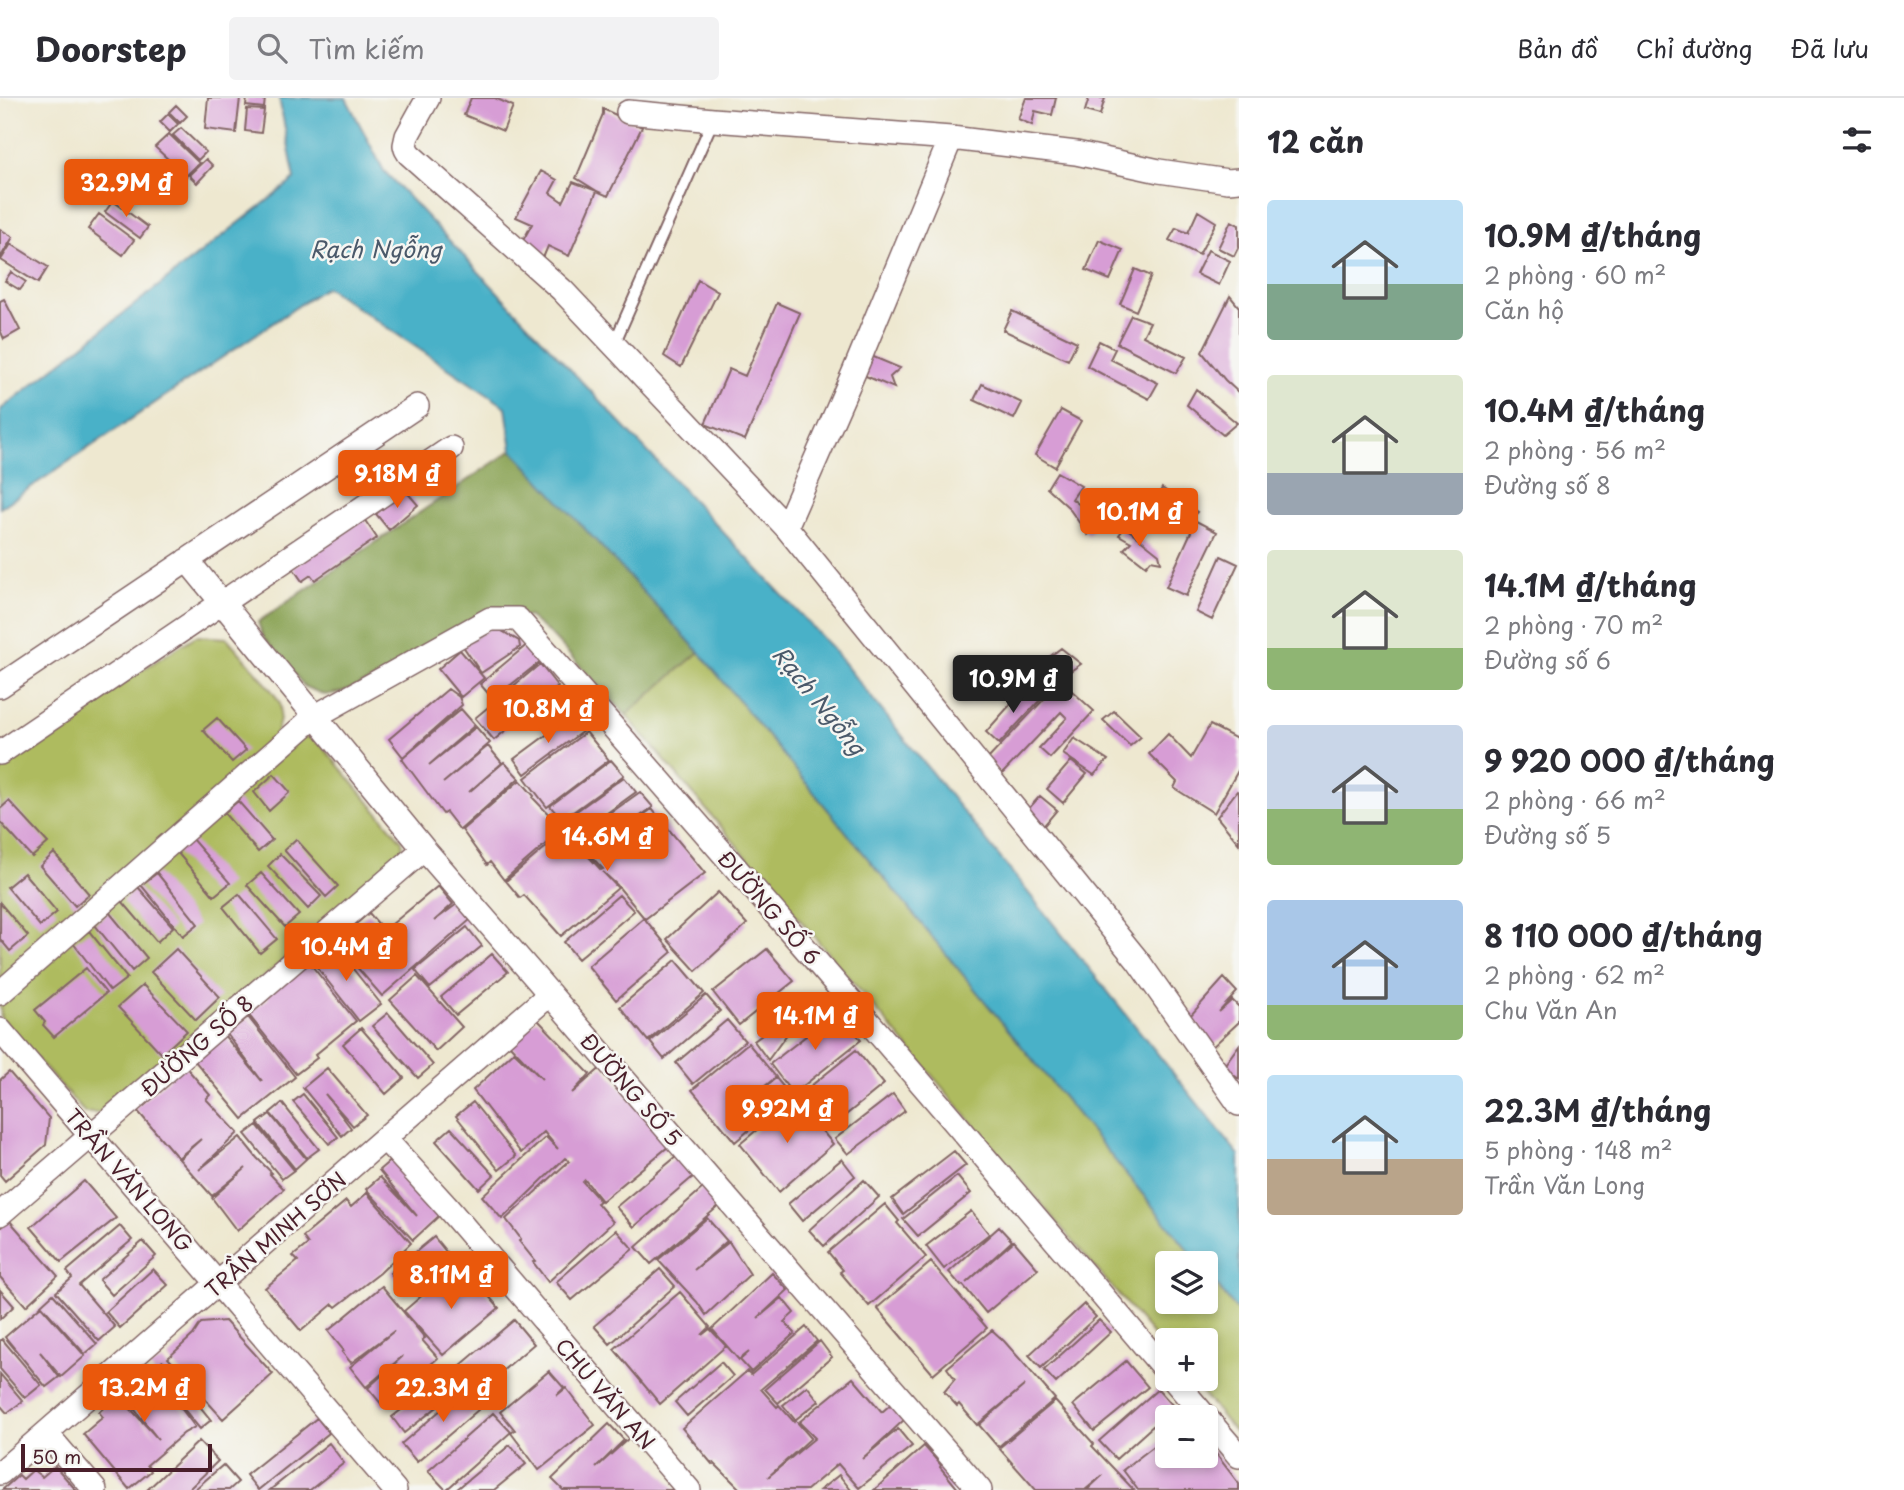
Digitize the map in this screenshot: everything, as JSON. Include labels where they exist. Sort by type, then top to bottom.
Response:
[{"type":"street","points":[[428,98],[407,136],[406,149],[562,290],[786,527],[1138,961],[1239,1104]]},
{"type":"street","points":[[628,112],[951,138],[1076,152],[1159,171],[1228,181],[1239,180]]},
{"type":"street","points":[[786,527],[951,138]]},
{"type":"street","points":[[0,686],[417,406]]},
{"type":"street","points":[[0,753],[451,448]]},
{"type":"street","name":"ĐƯỜNG SỐ 5","points":[[187,560],[424,849],[980,1490]]},
{"type":"street","name":"ĐƯỜNG SỐ 6","points":[[0,993],[314,717],[491,618],[517,619],[910,1068],[1155,1358]]},
{"type":"street","name":"ĐƯỜNG SỐ 8","points":[[0,1213],[424,849]]},
{"type":"street","name":"TRẦN MINH SƠN","points":[[0,1473],[550,994]]},
{"type":"street","name":"TRẦN VĂN LONG","points":[[0,1030],[395,1490]]},
{"type":"street","name":"CHU VĂN AN","points":[[384,1139],[437,1196],[689,1490]]},
{"type":"street","points":[[1183,1391],[1239,1456]]},
{"type":"street","points":[[46,1433],[95,1490]]},
{"type":"lane","points":[[614,344],[713,120]]},
{"type":"green space","points":[[512,450],[699,652],[626,715],[550,634],[528,616],[343,692],[325,695],[305,687],[263,637],[258,622]]},
{"type":"green space","points":[[196,636],[227,638],[278,699],[280,721],[270,747],[0,987],[0,766],[104,694]]},
{"type":"green space","points":[[699,652],[1189,1251],[1155,1251],[1155,1314],[1218,1314],[1218,1287],[1239,1313],[1239,1437],[1218,1412],[1218,1405],[1212,1405],[1200,1391],[1218,1391],[1218,1328],[1155,1328],[1155,1338],[626,715]]},
{"type":"green space","points":[[302,736],[316,739],[402,841],[403,856],[108,1113],[85,1113],[1,1019],[0,1000]]},
{"type":"water","name":"Rạch Ngỗng","points":[[279,98],[346,98],[384,171],[830,646],[1239,1155],[1239,1313],[1218,1287],[1218,1251],[1189,1251],[699,652],[512,450],[506,407],[326,287],[0,508],[0,410],[295,179]]},
{"type":"building","points":[[208,98],[240,98],[236,133],[205,129]]},
{"type":"building","points":[[247,98],[265,98],[264,108],[246,106]]},
{"type":"building","points":[[471,98],[495,98],[513,106],[503,131],[464,115]]},
{"type":"building","points":[[1026,98],[1056,98],[1052,115],[1035,111],[1032,125],[1018,119]]},
{"type":"building","points":[[1089,98],[1105,98],[1100,115],[1085,111]]},
{"type":"building","points":[[176,105],[187,116],[180,123],[169,112]]},
{"type":"building","points":[[247,109],[264,110],[261,133],[245,131]]},
{"type":"building","points":[[603,109],[642,127],[608,196],[576,178]]},
{"type":"building","points":[[168,114],[178,124],[170,132],[160,122]]},
{"type":"building","points":[[181,128],[206,152],[198,160],[173,135]]},
{"type":"building","points":[[169,134],[199,163],[186,176],[155,147]]},
{"type":"building","points":[[206,159],[213,166],[197,183],[189,175]]},
{"type":"building","points":[[165,169],[179,182],[173,188],[159,175]]},
{"type":"building","points":[[153,171],[164,183],[152,193],[142,181]]},
{"type":"building","points":[[541,171],[557,180],[550,193],[563,202],[573,182],[597,191],[569,256],[548,246],[543,258],[520,246],[532,224],[516,217]]},
{"type":"building","points":[[113,201],[148,227],[140,238],[105,212]]},
{"type":"building","points":[[1198,211],[1216,222],[1199,255],[1169,240],[1176,228],[1188,233]]},
{"type":"building","points":[[99,214],[134,240],[123,255],[88,229]]},
{"type":"building","points":[[1231,221],[1239,225],[1239,246],[1234,256],[1218,248]]},
{"type":"building","points":[[0,229],[13,237],[0,258]]},
{"type":"building","points":[[1099,240],[1123,250],[1110,280],[1086,270]]},
{"type":"building","points":[[11,244],[48,267],[38,283],[1,260]]},
{"type":"building","points":[[1208,250],[1230,261],[1219,285],[1196,274]]},
{"type":"building","points":[[1135,269],[1151,276],[1136,311],[1120,304]]},
{"type":"building","points":[[11,272],[26,282],[20,290],[5,281]]},
{"type":"building","points":[[698,280],[718,292],[681,367],[664,356]]},
{"type":"building","points":[[1230,296],[1239,307],[1239,393],[1202,352]]},
{"type":"building","points":[[4,299],[20,330],[4,339],[0,330],[0,301]]},
{"type":"building","points":[[777,303],[800,313],[745,440],[705,424],[729,369],[745,376]]},
{"type":"building","points":[[1012,311],[1077,342],[1068,360],[1003,330]]},
{"type":"building","points":[[1131,315],[1150,322],[1143,336],[1186,357],[1176,373],[1117,343]]},
{"type":"building","points":[[1099,341],[1115,349],[1110,359],[1158,383],[1149,399],[1087,366]]},
{"type":"building","points":[[864,353],[900,368],[890,377],[894,388],[856,372]]},
{"type":"building","points":[[982,384],[1022,403],[1014,419],[974,400]]},
{"type":"building","points":[[1196,389],[1237,423],[1223,435],[1187,405]]},
{"type":"building","points":[[1061,410],[1081,421],[1055,467],[1035,455]]},
{"type":"building","points":[[1057,472],[1081,486],[1072,499],[1101,521],[1088,535],[1068,507],[1047,488]]},
{"type":"building","points":[[1162,488],[1197,512],[1186,525],[1156,500]]},
{"type":"building","points":[[405,490],[418,505],[389,530],[376,514]]},
{"type":"building","points":[[364,519],[377,538],[315,580],[311,575],[302,581],[293,568]]},
{"type":"building","points":[[1196,521],[1217,532],[1186,596],[1166,587]]},
{"type":"building","points":[[1125,527],[1159,554],[1161,562],[1151,560],[1146,566],[1124,549],[1131,542],[1119,535]]},
{"type":"building","points":[[1221,556],[1238,564],[1212,620],[1196,612]]},
{"type":"building","points":[[493,626],[519,641],[520,647],[481,673],[463,646]]},
{"type":"building","points":[[529,643],[542,660],[493,699],[480,684]]},
{"type":"building","points":[[1061,648],[1081,664],[1063,676],[1044,661]]},
{"type":"building","points":[[460,650],[484,678],[461,697],[438,669]]},
{"type":"building","points":[[540,664],[558,687],[494,740],[475,718]]},
{"type":"building","points":[[1061,681],[1094,711],[1050,758],[1039,748],[1067,718],[1061,712],[1002,774],[987,760]]},
{"type":"building","points":[[1026,687],[1040,700],[999,744],[986,732]]},
{"type":"building","points":[[448,689],[459,697],[462,705],[403,757],[389,739]]},
{"type":"building","points":[[461,709],[475,725],[429,765],[476,727],[490,743],[443,783],[488,746],[502,763],[469,792],[504,762],[519,778],[460,830],[446,812],[443,814],[402,759]]},
{"type":"building","points":[[1114,711],[1141,737],[1130,746],[1103,720]]},
{"type":"building","points":[[572,716],[583,731],[525,774],[514,759]]},
{"type":"building","points":[[217,718],[246,750],[232,762],[203,730]]},
{"type":"building","points":[[1210,725],[1239,740],[1239,769],[1214,813],[1174,788],[1177,782],[1149,754],[1168,734],[1191,758]]},
{"type":"building","points":[[586,732],[609,760],[547,807],[525,778]]},
{"type":"building","points":[[1074,738],[1108,760],[1094,775],[1063,754]]},
{"type":"building","points":[[611,760],[624,775],[562,820],[550,806]]},
{"type":"building","points":[[1071,761],[1087,774],[1063,803],[1047,789]]},
{"type":"building","points":[[274,774],[290,792],[269,811],[254,792]]},
{"type":"building","points":[[624,777],[636,792],[574,837],[560,823]]},
{"type":"building","points":[[520,780],[533,798],[563,829],[504,880],[490,862],[487,865],[462,830]]},
{"type":"building","points":[[1237,791],[1239,793],[1239,844],[1217,817]]},
{"type":"building","points":[[640,792],[653,807],[590,852],[577,837]]},
{"type":"building","points":[[1040,796],[1057,810],[1041,829],[1024,814]]},
{"type":"building","points":[[9,801],[48,843],[32,857],[0,822],[0,809]]},
{"type":"building","points":[[238,801],[272,840],[258,852],[224,813]]},
{"type":"building","points":[[652,809],[705,873],[645,919],[617,885],[603,872],[618,888],[561,936],[524,895],[520,898],[506,881],[565,831],[601,870],[603,869],[589,854]]},
{"type":"building","points":[[192,839],[230,883],[214,896],[177,852]]},
{"type":"building","points":[[296,839],[338,886],[326,897],[284,850]]},
{"type":"building","points":[[54,853],[89,894],[75,906],[40,866]]},
{"type":"building","points":[[280,854],[321,896],[308,909],[268,866]]},
{"type":"building","points":[[24,873],[57,912],[40,926],[7,887]]},
{"type":"building","points":[[157,873],[198,924],[183,936],[141,885]]},
{"type":"building","points":[[261,873],[299,915],[285,927],[247,885]]},
{"type":"building","points":[[438,886],[453,904],[434,921],[457,904],[470,920],[382,996],[335,942],[369,913],[399,948],[401,946],[386,929]]},
{"type":"building","points":[[138,887],[173,927],[157,942],[122,901]]},
{"type":"building","points":[[718,892],[747,924],[696,971],[667,939]]},
{"type":"building","points":[[239,894],[277,939],[260,953],[223,907]]},
{"type":"building","points":[[619,895],[634,911],[578,959],[564,942]]},
{"type":"building","points":[[0,903],[28,936],[10,951],[0,939]]},
{"type":"building","points":[[109,912],[147,958],[132,971],[94,924]]},
{"type":"building","points":[[644,918],[672,952],[616,1000],[588,966]]},
{"type":"building","points":[[467,927],[482,946],[430,988],[415,970]]},
{"type":"building","points":[[89,931],[127,978],[110,991],[73,943]]},
{"type":"building","points":[[333,944],[381,1004],[359,1021],[312,961]]},
{"type":"building","points":[[176,949],[220,997],[196,1020],[151,972]]},
{"type":"building","points":[[767,949],[794,981],[739,1025],[713,992]]},
{"type":"building","points":[[492,954],[508,972],[456,1015],[441,997]]},
{"type":"building","points":[[676,960],[704,993],[648,1041],[620,1007]]},
{"type":"building","points":[[308,961],[356,1021],[296,1074],[248,1014]]},
{"type":"building","points":[[86,968],[106,993],[54,1037],[35,1010]]},
{"type":"building","points":[[417,976],[462,1027],[436,1051],[390,1000]]},
{"type":"building","points":[[1224,978],[1237,992],[1219,1012],[1232,1000],[1239,1007],[1239,1022],[1209,1050],[1199,1034],[1202,1031],[1190,1016]]},
{"type":"building","points":[[143,985],[187,1031],[162,1054],[118,1007]]},
{"type":"building","points":[[706,995],[720,1011],[664,1059],[650,1042]]},
{"type":"building","points":[[815,996],[768,1060],[754,1041]]},
{"type":"building","points":[[838,1011],[861,1040],[793,1094],[770,1064]]},
{"type":"building","points":[[388,1013],[433,1065],[418,1078],[372,1026]]},
{"type":"building","points":[[248,1017],[295,1077],[243,1119],[194,1060],[224,1035],[262,1081],[227,1034]]},
{"type":"building","points":[[537,1019],[590,1074],[572,1093],[603,1066],[669,1146],[602,1201],[585,1180],[583,1182],[600,1201],[597,1203],[613,1222],[548,1282],[506,1219],[569,1161],[565,1158],[502,1219],[482,1196],[546,1137],[558,1149],[544,1132],[521,1153],[473,1090],[514,1052],[542,1079],[509,1044]]},
{"type":"building","points":[[727,1020],[745,1041],[693,1084],[676,1063]]},
{"type":"building","points":[[361,1028],[404,1078],[386,1094],[343,1044]]},
{"type":"building","points":[[748,1043],[776,1077],[752,1097],[776,1078],[790,1095],[735,1142],[692,1090]]},
{"type":"building","points":[[1239,1045],[1239,1079],[1223,1067]]},
{"type":"building","points":[[856,1050],[884,1084],[831,1127],[802,1093]]},
{"type":"building","points":[[184,1065],[210,1095],[206,1099],[238,1133],[199,1170],[240,1137],[284,1189],[237,1231],[212,1198],[246,1168],[212,1196],[179,1159],[201,1139],[178,1158],[135,1108]]},
{"type":"building","points":[[327,1068],[367,1115],[353,1126],[325,1094],[351,1128],[342,1136],[303,1088]]},
{"type":"building","points":[[9,1072],[49,1118],[46,1145],[5,1181],[0,1175],[0,1080]]},
{"type":"building","points":[[303,1094],[338,1137],[329,1144],[293,1102]]},
{"type":"building","points":[[893,1094],[905,1111],[848,1154],[835,1139]]},
{"type":"building","points":[[795,1098],[833,1144],[779,1192],[740,1144]]},
{"type":"building","points":[[473,1102],[516,1156],[499,1170],[456,1116]]},
{"type":"building","points":[[282,1103],[319,1149],[307,1158],[270,1113]]},
{"type":"building","points":[[270,1114],[306,1159],[295,1169],[258,1123]]},
{"type":"building","points":[[257,1125],[294,1170],[282,1179],[245,1134]]},
{"type":"building","points":[[451,1128],[494,1175],[479,1189],[436,1141]]},
{"type":"building","points":[[954,1151],[966,1165],[903,1214],[892,1199]]},
{"type":"building","points":[[677,1156],[694,1176],[634,1227],[616,1207]]},
{"type":"building","points":[[392,1159],[440,1215],[413,1240],[366,1189],[380,1177],[417,1216],[379,1170]]},
{"type":"building","points":[[842,1159],[855,1176],[802,1221],[788,1204]]},
{"type":"building","points":[[957,1176],[971,1193],[918,1236],[903,1219]]},
{"type":"building","points":[[864,1180],[879,1197],[824,1246],[809,1230]]},
{"type":"building","points":[[84,1181],[116,1218],[61,1262],[31,1227]]},
{"type":"building","points":[[704,1187],[720,1205],[651,1264],[636,1247]]},
{"type":"building","points":[[367,1193],[411,1243],[380,1273],[336,1307],[333,1304],[301,1331],[265,1288],[298,1261],[293,1256],[308,1244],[303,1237],[346,1201],[351,1207]]},
{"type":"building","points":[[885,1204],[899,1221],[897,1223],[926,1257],[869,1306],[840,1272],[843,1270],[828,1252]]},
{"type":"building","points":[[971,1211],[989,1234],[944,1269],[926,1246]]},
{"type":"building","points":[[707,1218],[727,1241],[694,1270],[729,1242],[750,1274],[706,1315],[658,1260]]},
{"type":"building","points":[[9,1220],[58,1276],[26,1306],[0,1277],[0,1228]]},
{"type":"building","points":[[120,1226],[132,1240],[79,1285],[115,1327],[99,1341],[56,1292],[72,1278],[67,1271]]},
{"type":"building","points":[[999,1227],[1012,1241],[966,1283],[1014,1241],[1038,1269],[986,1313],[949,1272]]},
{"type":"building","points":[[616,1230],[633,1249],[572,1300],[556,1282]]},
{"type":"building","points":[[434,1237],[448,1254],[404,1290],[390,1273]]},
{"type":"building","points":[[143,1241],[156,1256],[112,1295],[99,1280]]},
{"type":"building","points":[[931,1262],[987,1328],[933,1374],[877,1308]]},
{"type":"building","points":[[455,1267],[476,1291],[481,1287],[499,1308],[443,1355],[404,1311]]},
{"type":"building","points":[[153,1269],[168,1285],[120,1328],[106,1312]]},
{"type":"building","points":[[660,1269],[675,1286],[610,1344],[594,1326]]},
{"type":"building","points":[[772,1273],[788,1290],[758,1318],[782,1298],[794,1313],[784,1322],[795,1333],[751,1372],[740,1360],[749,1352],[739,1360],[712,1329]]},
{"type":"building","points":[[382,1286],[438,1358],[383,1406],[368,1388],[403,1356],[366,1387],[350,1367],[394,1331],[351,1363],[328,1331]]},
{"type":"building","points":[[0,1290],[14,1306],[0,1319]]},
{"type":"building","points":[[680,1292],[710,1327],[702,1335],[710,1329],[726,1346],[660,1404],[614,1349]]},
{"type":"building","points":[[53,1294],[97,1344],[85,1354],[41,1305]]},
{"type":"building","points":[[1084,1304],[1096,1317],[1041,1368],[1029,1355]]},
{"type":"building","points":[[41,1306],[85,1356],[61,1377],[40,1352],[59,1377],[46,1387],[5,1337]]},
{"type":"building","points":[[514,1320],[534,1344],[481,1389],[461,1365]]},
{"type":"building","points":[[1099,1320],[1111,1332],[1056,1383],[1044,1370]]},
{"type":"building","points":[[225,1321],[273,1374],[223,1419],[168,1358],[193,1335],[201,1323]]},
{"type":"building","points":[[806,1327],[817,1341],[761,1389],[777,1407],[779,1405],[794,1422],[795,1420],[811,1438],[768,1477],[815,1438],[799,1422],[853,1378],[882,1412],[891,1404],[905,1419],[862,1459],[898,1429],[912,1446],[859,1488],[838,1464],[807,1490],[741,1490],[712,1464],[682,1428],[747,1371],[751,1375]]},
{"type":"building","points":[[992,1330],[1055,1399],[998,1447],[979,1425],[1025,1385],[977,1425],[959,1404],[957,1406],[944,1392],[955,1379],[947,1368]]},
{"type":"building","points":[[2,1339],[41,1385],[25,1398],[0,1369]]},
{"type":"building","points":[[820,1341],[832,1357],[778,1403],[765,1389]]},
{"type":"building","points":[[163,1361],[211,1420],[200,1429],[156,1375],[195,1427],[184,1433],[147,1465],[151,1471],[129,1489],[83,1434],[103,1417],[99,1412],[118,1395],[158,1439],[120,1391],[138,1377],[143,1383],[155,1373],[149,1367]]},
{"type":"building","points":[[1126,1361],[1148,1387],[1094,1431],[1073,1405]]},
{"type":"building","points":[[721,1362],[733,1376],[687,1416],[675,1402]]},
{"type":"building","points":[[549,1371],[564,1388],[556,1396],[566,1388],[595,1425],[539,1470],[511,1433],[515,1430],[500,1412]]},
{"type":"building","points":[[0,1374],[23,1401],[7,1413],[0,1405]]},
{"type":"building","points":[[448,1374],[460,1389],[404,1433],[392,1417]]},
{"type":"building","points":[[469,1386],[485,1404],[417,1462],[401,1444]]},
{"type":"building","points":[[807,1386],[819,1401],[795,1420],[783,1405]]},
{"type":"building","points":[[1156,1391],[1160,1391],[1172,1405],[1155,1405],[1155,1424],[1116,1459],[1099,1441]]},
{"type":"building","points":[[1055,1401],[1094,1444],[1092,1446],[1134,1490],[1087,1490],[1103,1475],[1085,1490],[1036,1490],[999,1448]]},
{"type":"building","points":[[493,1413],[511,1432],[446,1490],[428,1471]]},
{"type":"building","points":[[317,1418],[329,1433],[258,1490],[246,1475]]},
{"type":"building","points":[[609,1424],[624,1440],[596,1468],[629,1438],[676,1490],[563,1490],[552,1479]]},
{"type":"building","points":[[199,1441],[218,1461],[188,1490],[147,1490]]},
{"type":"building","points":[[329,1443],[344,1463],[310,1490],[270,1490]]},
{"type":"building","points":[[510,1445],[526,1464],[494,1490],[456,1490]]},
{"type":"building","points":[[1155,1445],[1155,1468],[1218,1468],[1218,1457],[1239,1484],[1239,1490],[1138,1490],[1123,1470]]},
{"type":"building","points":[[924,1446],[959,1490],[874,1490]]},
{"type":"building","points":[[223,1465],[238,1482],[229,1490],[194,1490]]},
{"type":"building","points":[[55,1466],[76,1490],[2,1490],[19,1475],[23,1479],[33,1470],[42,1477]]},
{"type":"building","points":[[839,1475],[851,1490],[820,1490]]}]
